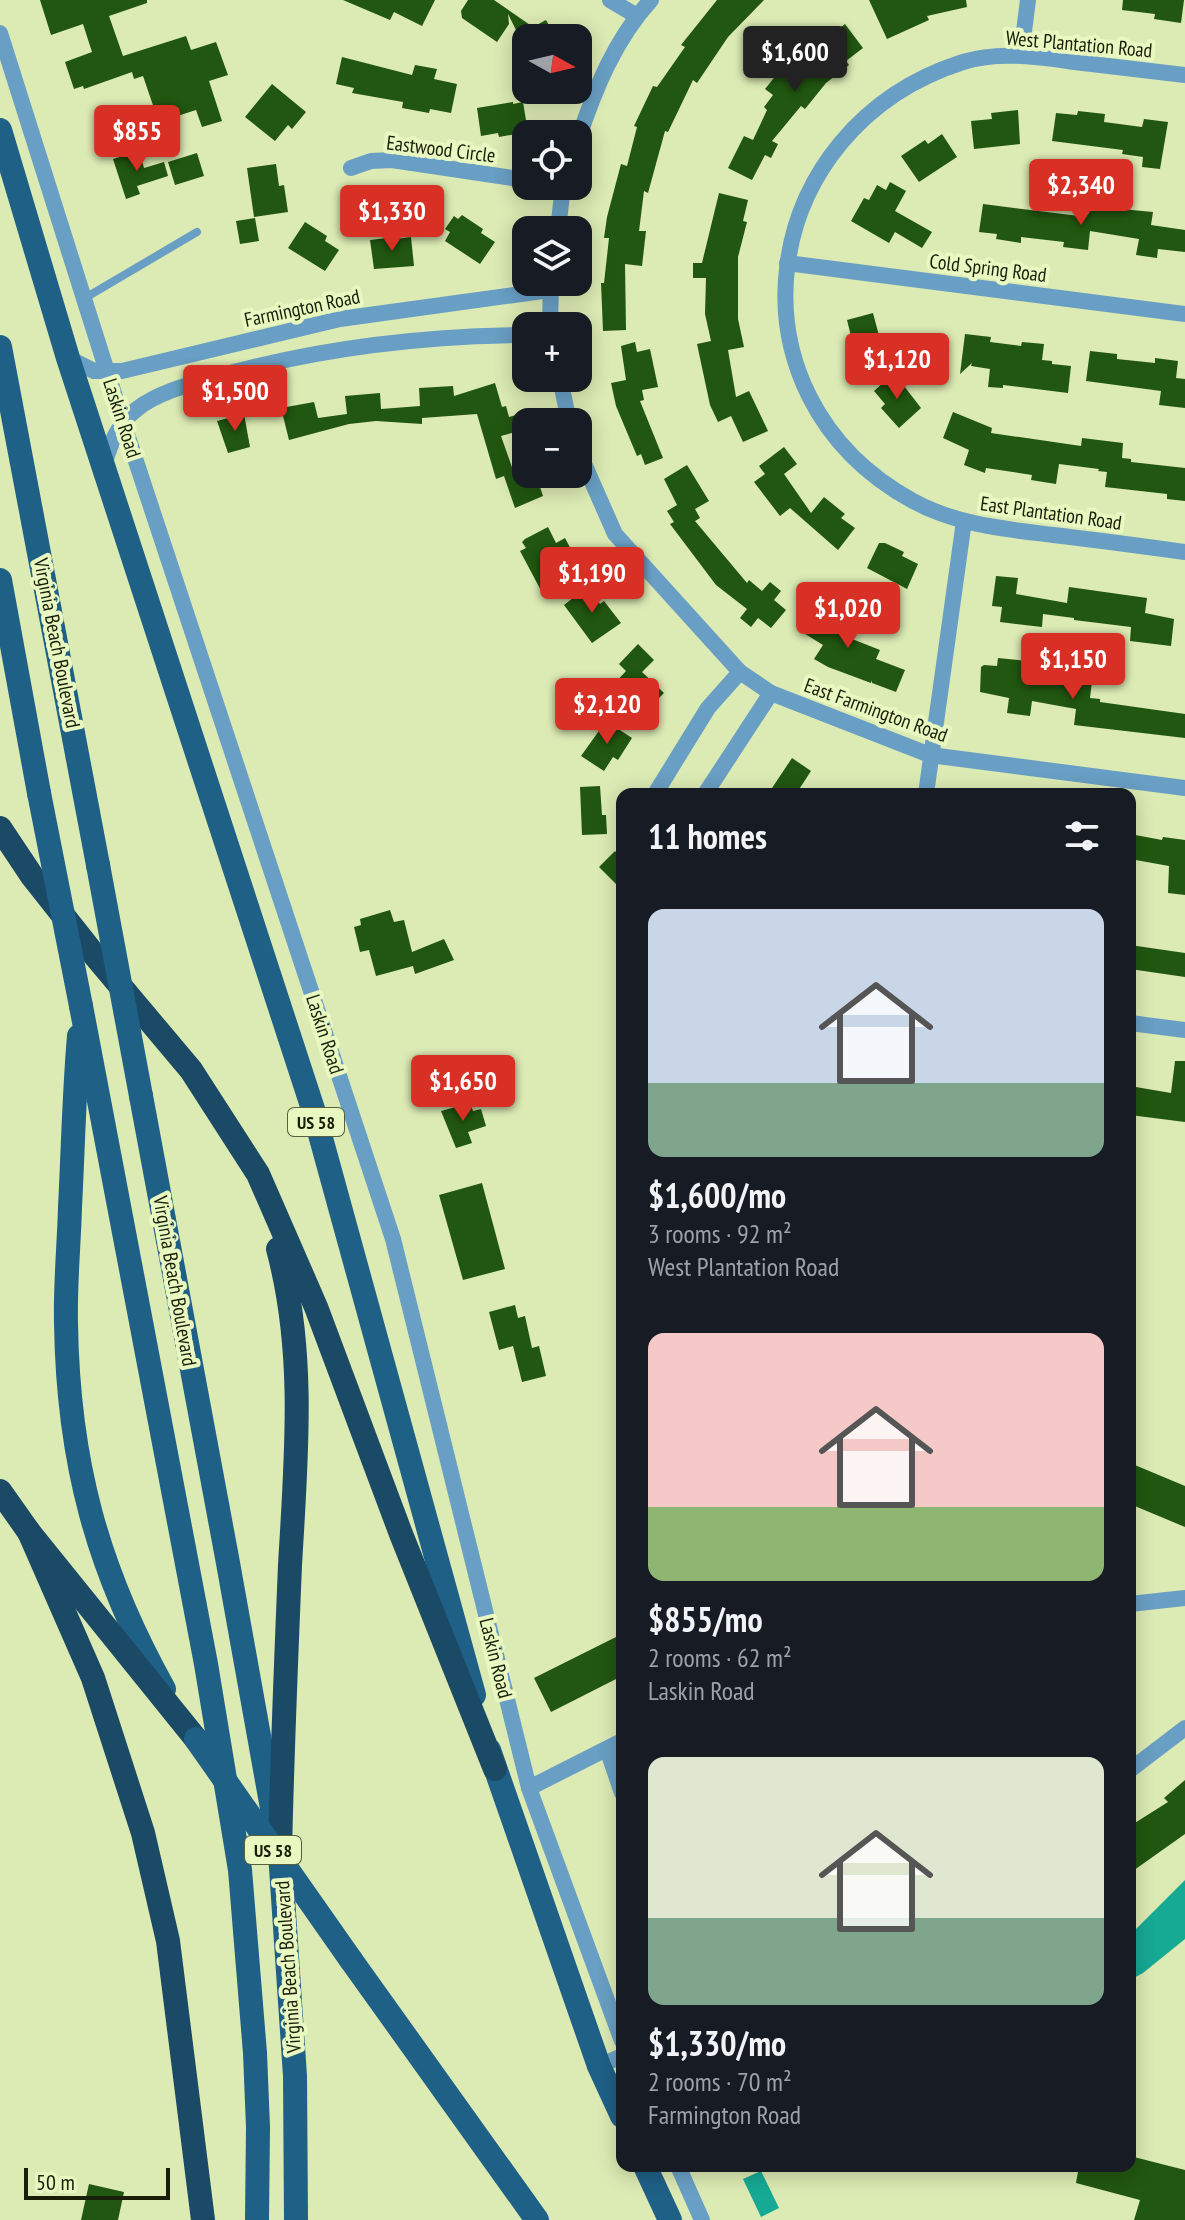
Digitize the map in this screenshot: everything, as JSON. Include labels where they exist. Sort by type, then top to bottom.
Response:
[{"type":"highway","points":[[0,828],[32,876],[191,1070],[258,1174],[316,1307],[401,1534],[495,1769]]},
{"type":"highway","points":[[258,1174],[284,1272],[295,1356],[297,1429],[280,1853]]},
{"type":"highway","points":[[0,1491],[29,1532],[196,1739]]},
{"type":"highway","points":[[29,1532],[93,1678],[143,1833],[168,1941],[203,2220]]},
{"type":"main road","name":"Laskin Road","points":[[0,130],[68,358],[313,1109],[495,1769],[599,2066],[616,2103]]},
{"type":"main road","name":"Virginia Beach Boulevard","points":[[0,347],[280,1853],[295,2076],[296,2220]]},
{"type":"main road","name":"Virginia Beach Boulevard","points":[[0,580],[209,1678],[240,1870],[256,2067],[257,2220]]},
{"type":"main road","name":"US 58","points":[[81,1006],[66,1320],[68,1388],[83,1489],[99,1547],[120,1603],[148,1661],[196,1739],[537,2220]]},
{"type":"main road","points":[[648,2172],[670,2220]]},
{"type":"street","points":[[610,0],[637,16]]},
{"type":"street","points":[[584,120],[593,92],[637,16],[651,0]]},
{"type":"street","points":[[1021,55],[1028,0]]},
{"type":"street","name":"Laskin Road","points":[[0,33],[123,422],[393,1239],[529,1788],[616,2025]]},
{"type":"street","name":"West Plantation Road","points":[[787,263],[799,214],[813,182],[846,137],[875,108],[927,76],[965,61],[1021,55],[1185,75]]},
{"type":"street","name":"Eastwood Circle","points":[[351,168],[371,161],[392,160],[512,178]]},
{"type":"street","name":"Cold Spring Road","points":[[787,263],[1185,314]]},
{"type":"street","name":"East Plantation Road","points":[[787,263],[785,298],[789,338],[796,363],[817,411],[859,462],[885,484],[914,501],[985,526],[1185,552]]},
{"type":"street","name":"Farmington Road","points":[[68,358],[94,371],[122,371],[340,319],[512,292]]},
{"type":"street","points":[[104,468],[108,450],[123,422],[138,408],[193,384],[320,352],[404,341],[512,336]]},
{"type":"street","name":"East Farmington Road","points":[[592,482],[615,534],[740,672],[771,693],[930,755],[1185,788]]},
{"type":"street","points":[[927,788],[964,521]]},
{"type":"street","points":[[659,788],[708,708],[740,672]]},
{"type":"street","points":[[709,788],[771,693]]},
{"type":"street","points":[[1136,1024],[1185,1030]]},
{"type":"street","points":[[1136,1603],[1185,1598]]},
{"type":"street","points":[[1136,1765],[1185,1728]]},
{"type":"street","points":[[529,1788],[614,1745]]},
{"type":"street","points":[[599,2066],[616,2059]]},
{"type":"street","points":[[681,2172],[702,2220]]},
{"type":"lane","points":[[84,298],[197,232]]},
{"type":"water","points":[[1185,1880],[1185,1939],[1136,1977],[1136,1929]]},
{"type":"water","points":[[761,2172],[779,2208],[761,2217],[743,2179]]},
{"type":"building","points":[[40,0],[147,0],[147,3],[109,16],[123,56],[186,36],[191,50],[216,42],[228,75],[209,81],[222,121],[202,127],[196,110],[162,121],[161,117],[157,117],[143,76],[134,79],[132,72],[84,89],[83,86],[74,89],[65,62],[92,52],[83,24],[51,35]]},
{"type":"building","points":[[343,0],[435,0],[422,26],[394,12],[390,20]]},
{"type":"building","points":[[468,0],[494,0],[529,24],[513,24],[508,14],[509,24],[497,42],[462,18],[461,11]]},
{"type":"building","points":[[717,0],[764,0],[728,37],[697,83],[693,80],[668,132],[665,131],[648,193],[644,191],[639,231],[646,231],[642,266],[625,264],[626,330],[603,331],[601,283],[604,283],[609,238],[604,238],[607,217],[621,164],[627,166],[637,127],[634,126],[653,86],[657,87],[685,47],[681,45]]},
{"type":"building","points":[[869,0],[966,0],[967,7],[927,16],[929,20],[887,39]]},
{"type":"building","points":[[1123,0],[1184,0],[1181,23],[1154,19],[1155,14],[1122,10]]},
{"type":"building","points":[[845,24],[863,48],[846,61],[849,65],[826,83],[805,109],[801,106],[772,141],[778,144],[771,158],[765,155],[752,180],[728,168],[744,136],[753,140],[767,110],[764,107],[773,95],[765,89],[803,42],[811,51]]},
{"type":"building","points":[[342,57],[412,75],[415,65],[437,69],[434,79],[457,84],[451,113],[402,108],[403,102],[352,93],[354,88],[336,84]]},
{"type":"building","points":[[272,84],[306,112],[292,129],[288,125],[275,141],[245,117]]},
{"type":"building","points":[[512,102],[523,104],[526,120],[512,120],[512,135],[481,136],[477,108]]},
{"type":"building","points":[[1018,110],[1020,144],[974,149],[971,121],[992,119],[991,113]]},
{"type":"building","points":[[1078,111],[1105,114],[1104,122],[1142,127],[1144,119],[1168,122],[1160,169],[1142,167],[1143,157],[1122,154],[1123,150],[1052,141],[1056,113],[1077,115]]},
{"type":"building","points":[[942,134],[957,157],[919,182],[901,156],[925,140],[928,144]]},
{"type":"building","points":[[139,151],[144,168],[164,162],[168,176],[137,186],[140,194],[126,199],[113,159]]},
{"type":"building","points":[[197,153],[204,176],[175,185],[168,162]]},
{"type":"building","points":[[276,164],[279,186],[284,185],[288,212],[254,217],[247,168]]},
{"type":"building","points":[[890,182],[906,191],[895,211],[932,232],[922,248],[895,232],[889,243],[851,221],[864,198],[869,200],[877,185],[886,190]]},
{"type":"building","points":[[719,193],[748,200],[743,221],[747,222],[738,257],[738,319],[744,347],[728,350],[736,397],[749,391],[768,431],[743,442],[731,416],[718,422],[710,405],[697,344],[711,341],[705,314],[706,278],[693,278],[693,263],[702,263]]},
{"type":"building","points":[[983,204],[1079,216],[1080,205],[1153,212],[1151,225],[1185,230],[1185,252],[1158,249],[1157,258],[1136,255],[1139,239],[1090,231],[1088,250],[1063,247],[1064,242],[1021,237],[1021,243],[996,239],[997,234],[979,232]]},
{"type":"building","points":[[462,215],[483,229],[481,233],[495,242],[480,264],[445,241],[450,232],[445,229],[454,216],[458,219]]},
{"type":"building","points":[[255,218],[259,241],[240,244],[236,221]]},
{"type":"building","points":[[305,222],[327,236],[325,241],[339,250],[325,271],[288,248]]},
{"type":"building","points":[[411,237],[414,266],[374,269],[370,240]]},
{"type":"building","points":[[873,313],[882,347],[874,350],[880,356],[853,363],[846,338],[851,336],[847,320]]},
{"type":"building","points":[[965,334],[991,337],[990,342],[1021,346],[1022,342],[1044,344],[1042,360],[1071,366],[1068,393],[1003,385],[1003,388],[988,387],[990,369],[971,366],[972,363],[960,374]]},
{"type":"building","points":[[635,342],[637,352],[650,349],[658,387],[642,390],[644,400],[640,401],[663,458],[645,465],[641,454],[637,456],[616,406],[611,383],[626,380],[621,346]]},
{"type":"building","points":[[1090,351],[1117,354],[1117,359],[1155,363],[1155,358],[1178,361],[1176,378],[1185,379],[1185,408],[1159,405],[1161,391],[1086,381]]},
{"type":"building","points":[[894,373],[921,408],[899,428],[881,408],[885,404],[874,391]]},
{"type":"building","points":[[495,383],[502,407],[506,406],[509,417],[512,416],[512,433],[501,436],[512,467],[512,488],[540,488],[543,496],[515,508],[504,476],[496,479],[477,414],[422,418],[422,424],[376,421],[349,424],[289,440],[281,408],[314,402],[318,418],[347,414],[345,396],[380,393],[381,409],[420,406],[419,388],[453,386],[454,396]]},
{"type":"building","points":[[953,412],[992,428],[991,433],[1081,446],[1082,438],[1123,443],[1122,458],[1131,459],[1131,462],[1185,468],[1185,501],[1167,499],[1167,494],[1105,487],[1107,472],[1099,469],[1059,464],[1056,484],[1031,480],[1032,475],[986,468],[985,473],[964,465],[969,450],[943,438]]},
{"type":"building","points":[[244,414],[250,447],[228,453],[217,421]]},
{"type":"building","points":[[784,447],[797,464],[784,474],[811,513],[824,497],[845,514],[841,518],[855,528],[838,550],[790,508],[780,516],[754,482],[765,474],[759,466]]},
{"type":"building","points":[[687,465],[709,501],[695,509],[700,518],[695,521],[747,583],[749,580],[762,591],[770,582],[781,591],[774,600],[786,610],[771,628],[758,618],[751,627],[740,618],[747,609],[716,585],[670,524],[674,522],[667,511],[677,505],[664,479]]},
{"type":"building","points":[[548,527],[556,543],[565,538],[576,559],[550,573],[559,589],[545,598],[520,551],[526,548],[522,542],[525,539]]},
{"type":"building","points":[[879,543],[904,552],[902,556],[918,564],[907,589],[867,568]]},
{"type":"building","points":[[996,576],[1018,578],[1016,594],[1067,603],[1069,587],[1147,598],[1145,613],[1174,619],[1171,646],[1130,641],[1131,627],[1074,618],[1043,614],[1042,627],[1000,622],[1002,607],[992,606]]},
{"type":"building","points":[[587,587],[600,604],[604,601],[621,623],[592,643],[564,605]]},
{"type":"building","points":[[811,605],[827,614],[831,608],[850,619],[842,635],[880,650],[876,659],[905,670],[896,692],[814,659],[823,645],[797,629]]},
{"type":"building","points":[[638,644],[654,660],[642,672],[664,693],[645,712],[615,683],[626,671],[619,664]]},
{"type":"building","points":[[998,658],[1027,661],[1025,673],[1092,681],[1090,698],[1100,699],[1100,702],[1185,714],[1185,738],[1074,725],[1076,709],[1032,701],[1030,716],[1007,713],[1009,698],[980,692],[981,667],[997,666]]},
{"type":"building","points":[[606,721],[632,738],[618,760],[613,757],[604,771],[581,756]]},
{"type":"building","points":[[792,758],[811,771],[800,788],[772,788]]},
{"type":"building","points":[[600,786],[607,834],[582,835],[580,787]]},
{"type":"building","points":[[1136,835],[1185,840],[1185,895],[1168,893],[1169,866],[1136,860]]},
{"type":"building","points":[[615,851],[616,884],[599,867]]},
{"type":"building","points":[[390,910],[394,922],[404,920],[412,952],[444,939],[454,960],[415,974],[413,966],[376,976],[369,950],[360,952],[354,927],[361,925],[360,919]]},
{"type":"building","points":[[1136,946],[1185,953],[1185,977],[1136,970]]},
{"type":"building","points":[[1175,1061],[1185,1061],[1185,1122],[1136,1116],[1136,1087],[1171,1093]]},
{"type":"building","points":[[470,1103],[473,1111],[481,1109],[486,1126],[468,1132],[472,1143],[456,1148],[441,1111]]},
{"type":"building","points":[[482,1183],[505,1269],[463,1280],[439,1195]]},
{"type":"building","points":[[515,1305],[518,1318],[525,1316],[532,1348],[539,1346],[546,1376],[522,1382],[513,1346],[499,1350],[489,1312]]},
{"type":"building","points":[[1136,1466],[1185,1486],[1185,1527],[1136,1507]]},
{"type":"building","points":[[616,1637],[616,1679],[551,1712],[534,1678]]},
{"type":"building","points":[[1185,1780],[1185,1834],[1136,1869],[1136,1822],[1168,1802],[1164,1798]]},
{"type":"building","points":[[1136,2158],[1185,2170],[1185,2220],[1134,2220],[1140,2200],[1076,2183],[1078,2172],[1136,2172]]},
{"type":"building","points":[[89,2184],[124,2192],[118,2220],[81,2220]]}]
